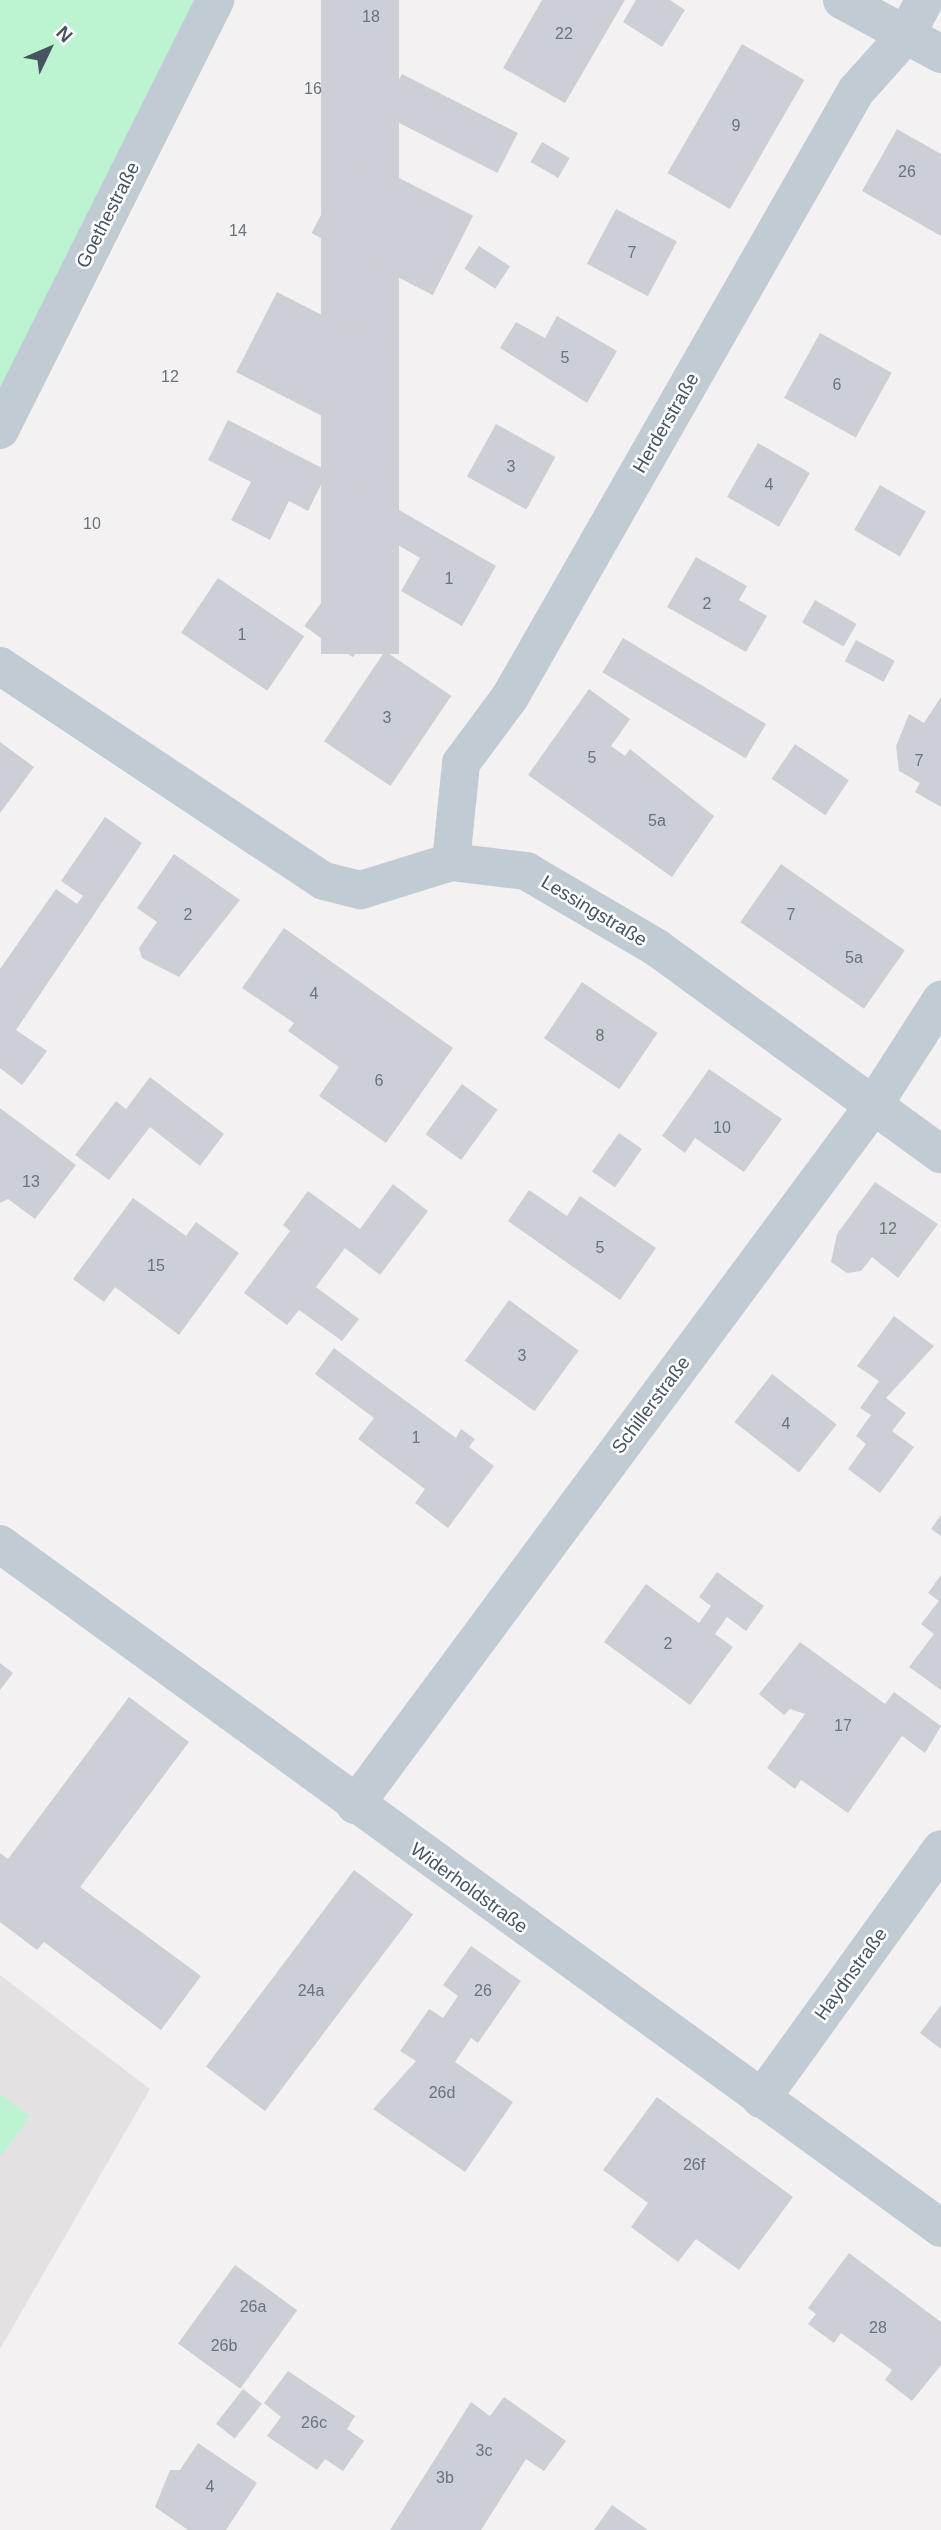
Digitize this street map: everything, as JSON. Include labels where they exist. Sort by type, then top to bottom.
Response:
[{"type":"street","name":"Goethestraße","points":[[0,430],[215,0]]},
{"type":"street","points":[[842,0],[941,54]]},
{"type":"street","name":"Herderstraße","points":[[452,862],[461,763],[510,697],[856,91],[906,35],[925,0]]},
{"type":"street","name":"Lessingstraße","points":[[0,666],[324,881],[360,890],[452,862],[538,878],[657,948],[871,1109],[941,1154]]},
{"type":"street","name":"Schillerstraße","points":[[355,1805],[871,1109],[941,1000]]},
{"type":"street","name":"Widerholdstraße","points":[[0,1544],[355,1805],[941,2228]]},
{"type":"street","name":"Haydnstraße","points":[[761,2099],[941,1849]]},
{"type":"shaded area","points":[[0,1975],[150,2089],[0,2349]]},
{"type":"green space","points":[[0,0],[215,0],[0,430]]},
{"type":"green space","points":[[0,2094],[30,2116],[0,2157]]},
{"type":"building","points":[[321,0],[399,0],[399,654],[321,654]]},
{"type":"building","points":[[542,0],[625,0],[565,103],[503,68]]},
{"type":"building","points":[[636,0],[670,0],[685,10],[662,47],[623,22]]},
{"type":"building","points":[[742,44],[804,80],[730,209],[668,173]]},
{"type":"building","points":[[402,74],[518,133],[497,173],[382,114]]},
{"type":"building","points":[[897,129],[941,154],[941,236],[862,191]]},
{"type":"building","points":[[542,142],[570,158],[558,178],[530,162]]},
{"type":"building","points":[[352,154],[473,216],[433,295],[312,233]]},
{"type":"building","points":[[616,209],[677,241],[648,296],[587,264]]},
{"type":"building","points":[[479,246],[510,266],[495,289],[464,269]]},
{"type":"building","points":[[277,292],[395,352],[354,432],[236,372]]},
{"type":"building","points":[[557,316],[617,351],[587,403],[500,348],[516,322],[545,338]]},
{"type":"building","points":[[820,333],[892,373],[856,437],[784,398]]},
{"type":"building","points":[[228,420],[328,471],[308,511],[289,501],[270,540],[231,520],[251,482],[208,460]]},
{"type":"building","points":[[496,424],[555,457],[526,509],[467,476]]},
{"type":"building","points":[[758,443],[810,473],[779,527],[727,497]]},
{"type":"building","points":[[351,457],[394,479],[382,501],[340,479]]},
{"type":"building","points":[[880,485],[926,512],[900,557],[854,530]]},
{"type":"building","points":[[399,510],[496,566],[462,626],[401,591],[420,558],[383,536]]},
{"type":"building","points":[[696,557],[747,586],[739,600],[767,616],[746,652],[667,607]]},
{"type":"building","points":[[218,578],[304,636],[267,691],[181,633]]},
{"type":"building","points":[[332,588],[354,604],[326,642],[304,626]]},
{"type":"building","points":[[815,600],[857,624],[844,647],[802,623]]},
{"type":"building","points":[[363,601],[383,615],[353,657],[333,644]]},
{"type":"building","points":[[623,638],[766,724],[746,758],[602,672]]},
{"type":"building","points":[[856,640],[895,661],[884,682],[845,661]]},
{"type":"building","points":[[385,651],[451,696],[390,786],[324,741]]},
{"type":"building","points":[[589,689],[630,719],[611,746],[625,756],[630,749],[714,816],[672,877],[528,775]]},
{"type":"building","points":[[941,697],[941,807],[915,792],[920,783],[899,771],[896,746],[909,714],[924,723]]},
{"type":"building","points":[[0,742],[34,767],[0,813]]},
{"type":"building","points":[[795,744],[849,780],[825,815],[772,779]]},
{"type":"building","points":[[105,817],[142,843],[16,1030],[47,1051],[22,1085],[0,1068],[0,969],[56,889],[77,904],[83,896],[61,881]]},
{"type":"building","points":[[174,854],[240,900],[179,977],[142,958],[139,948],[157,922],[137,908]]},
{"type":"building","points":[[781,864],[905,951],[864,1009],[740,922]]},
{"type":"building","points":[[284,928],[453,1048],[386,1143],[319,1096],[339,1067],[288,1031],[294,1023],[242,988]]},
{"type":"building","points":[[582,982],[657,1033],[619,1089],[544,1038]]},
{"type":"building","points":[[709,1069],[782,1119],[744,1172],[695,1138],[685,1153],[662,1136]]},
{"type":"building","points":[[150,1077],[224,1134],[200,1166],[150,1127],[109,1180],[75,1155],[116,1101],[126,1109]]},
{"type":"building","points":[[462,1084],[498,1110],[461,1160],[426,1134]]},
{"type":"building","points":[[0,1108],[76,1165],[35,1219],[8,1199],[0,1203]]},
{"type":"building","points":[[619,1133],[642,1149],[615,1188],[592,1172]]},
{"type":"building","points":[[875,1182],[938,1224],[898,1278],[872,1257],[861,1271],[847,1273],[831,1262],[837,1234]]},
{"type":"building","points":[[393,1184],[428,1211],[380,1275],[345,1248],[316,1287],[359,1319],[342,1341],[299,1310],[287,1325],[244,1293],[290,1231],[283,1225],[308,1191],[360,1229]]},
{"type":"building","points":[[529,1190],[567,1216],[580,1196],[656,1248],[620,1300],[508,1221]]},
{"type":"building","points":[[133,1198],[186,1236],[196,1222],[239,1253],[179,1335],[115,1287],[104,1302],[73,1279]]},
{"type":"building","points":[[509,1300],[579,1351],[534,1411],[465,1361]]},
{"type":"building","points":[[894,1316],[934,1346],[886,1398],[906,1413],[892,1431],[914,1447],[880,1493],[848,1469],[866,1444],[856,1436],[871,1415],[860,1408],[879,1381],[857,1366]]},
{"type":"building","points":[[334,1348],[456,1438],[461,1429],[475,1439],[469,1447],[494,1466],[448,1528],[415,1503],[425,1489],[358,1439],[374,1418],[315,1374]]},
{"type":"building","points":[[772,1374],[837,1424],[799,1473],[734,1422]]},
{"type":"building","points":[[941,1515],[941,1536],[931,1529]]},
{"type":"building","points":[[717,1572],[764,1606],[746,1631],[727,1617],[715,1634],[733,1647],[690,1705],[604,1642],[646,1584],[699,1623],[711,1606],[699,1597]]},
{"type":"building","points":[[941,1575],[941,1690],[909,1667],[934,1634],[921,1624],[939,1601],[928,1593]]},
{"type":"building","points":[[800,1642],[885,1704],[894,1692],[941,1726],[925,1753],[902,1736],[848,1813],[801,1780],[795,1789],[767,1768],[805,1714],[790,1709],[784,1715],[759,1694]]},
{"type":"building","points":[[0,1663],[13,1673],[0,1690]]},
{"type":"building","points":[[129,1697],[189,1742],[80,1887],[201,1976],[161,2030],[44,1942],[37,1950],[0,1922],[0,1853],[8,1859]]},
{"type":"building","points":[[354,1870],[413,1915],[265,2111],[206,2066]]},
{"type":"building","points":[[471,1946],[521,1981],[478,2043],[471,2038],[455,2062],[513,2102],[465,2172],[373,2109],[416,2061],[400,2051],[429,2009],[443,2018],[458,1996],[443,1985]]},
{"type":"building","points":[[941,2005],[941,2049],[920,2033]]},
{"type":"building","points":[[657,2097],[793,2197],[739,2270],[696,2239],[678,2262],[631,2227],[648,2203],[603,2170]]},
{"type":"building","points":[[849,2253],[941,2322],[941,2365],[912,2401],[885,2380],[892,2370],[841,2333],[834,2343],[808,2324],[816,2314],[808,2308]]},
{"type":"building","points":[[235,2265],[297,2310],[240,2389],[178,2343]]},
{"type":"building","points":[[288,2371],[355,2416],[347,2429],[364,2441],[343,2471],[325,2459],[317,2470],[267,2436],[281,2417],[264,2403]]},
{"type":"building","points":[[243,2389],[262,2404],[235,2438],[216,2424]]},
{"type":"building","points":[[504,2397],[566,2441],[544,2471],[526,2459],[481,2530],[390,2530],[471,2402],[490,2416]]},
{"type":"building","points":[[198,2443],[257,2483],[226,2530],[188,2530],[155,2507],[170,2470],[180,2470]]},
{"type":"building","points":[[612,2505],[648,2530],[594,2530]]}]
